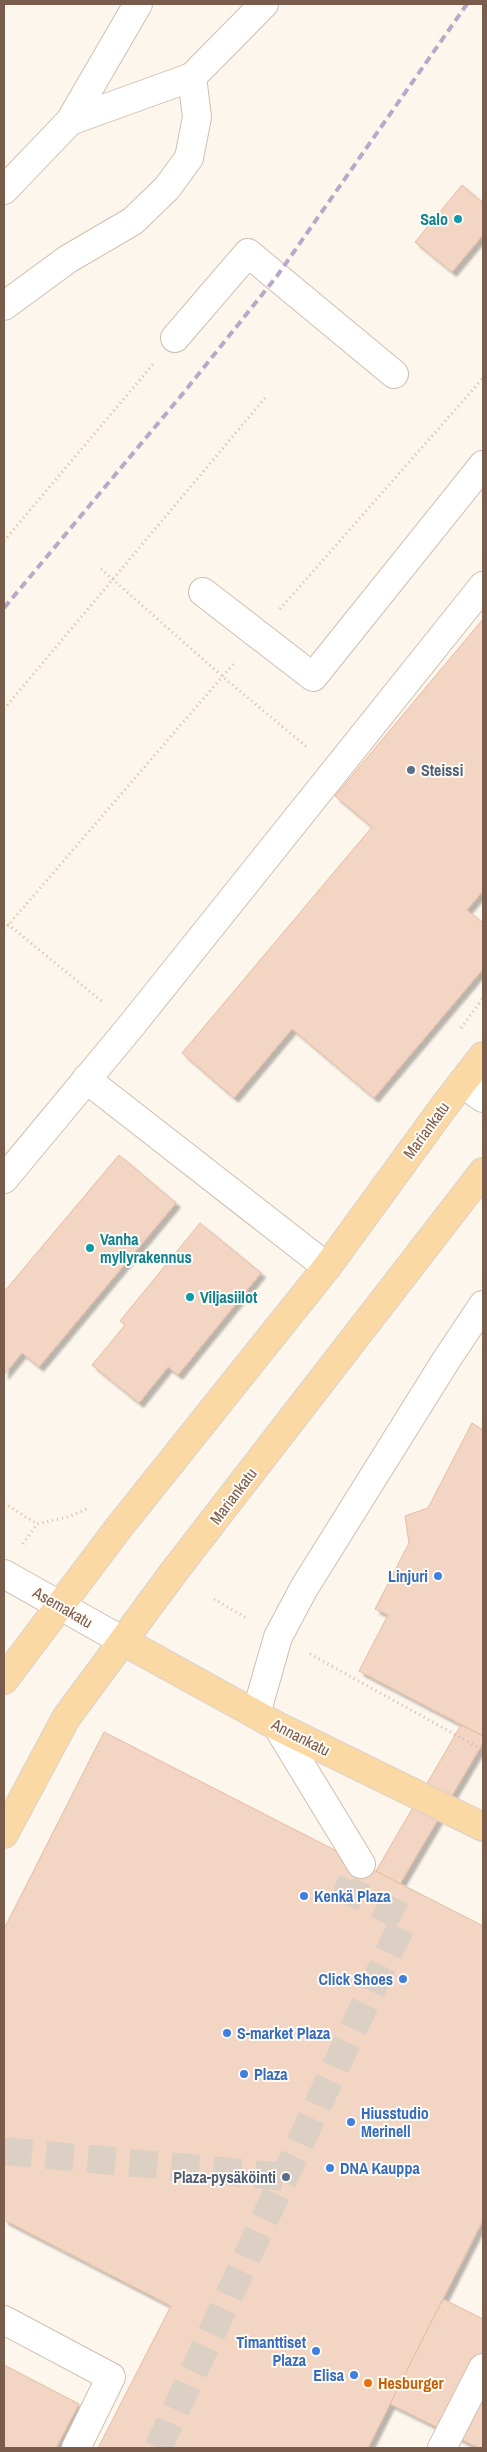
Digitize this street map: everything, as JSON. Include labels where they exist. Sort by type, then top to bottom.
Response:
[{"type":"main road","name":"Mariankatu","points":[[4,1680],[120,1526],[327,1266],[473,1090],[483,1056]]},
{"type":"main road","name":"Mariankatu","points":[[4,1834],[66,1718],[372,1314],[483,1172]]},
{"type":"main road","name":"Annankatu","points":[[123,1641],[267,1720],[483,1827]]},
{"type":"street","points":[[4,190],[70,121],[138,4]]},
{"type":"street","points":[[70,121],[192,77],[264,4]]},
{"type":"street","points":[[4,306],[68,259],[133,221],[167,188],[190,158],[197,118],[192,77]]},
{"type":"street","points":[[175,338],[248,253],[394,374]]},
{"type":"street","points":[[203,592],[313,676],[483,465]]},
{"type":"street","points":[[4,1179],[131,1026],[483,586]]},
{"type":"street","points":[[86,1079],[327,1266]]},
{"type":"street","points":[[361,1864],[267,1720],[278,1637],[304,1588],[445,1362],[483,1305]]},
{"type":"street","name":"Asemakatu","points":[[4,1574],[123,1641]]},
{"type":"street","points":[[4,2320],[111,2377],[76,2448]]},
{"type":"street","points":[[442,2448],[483,2368]]},
{"type":"path","points":[[4,541],[175,338]]},
{"type":"path","points":[[4,709],[265,398]]},
{"type":"path","points":[[101,569],[223,677],[336,771]]},
{"type":"path","points":[[4,921],[131,1026]]},
{"type":"path","points":[[460,1030],[483,998]]},
{"type":"path","points":[[4,1503],[37,1524]]},
{"type":"path","points":[[20,1548],[37,1524],[68,1517],[94,1506]]},
{"type":"path","points":[[214,1599],[278,1637],[483,1750]]},
{"type":"building","name":"Salo","points":[[462,185],[483,203],[483,235],[452,272],[415,242]]},
{"type":"building","points":[[483,619],[483,891],[467,910],[483,923],[483,969],[374,1098],[292,1029],[234,1098],[182,1053],[372,827],[335,796]]},
{"type":"building","name":"Vanha myllyrakennus","points":[[119,1155],[176,1203],[39,1367],[22,1353],[4,1375],[4,1292]]},
{"type":"building","name":"Viljasiilot","points":[[200,1223],[261,1273],[178,1375],[168,1367],[139,1403],[92,1365],[125,1325],[120,1321]]},
{"type":"building","name":"Linjuri","points":[[472,1423],[483,1430],[483,1736],[359,1671],[388,1615],[375,1609],[409,1543],[405,1516],[428,1508]]},
{"type":"building","points":[[461,1725],[483,1736],[483,1743],[400,1884],[376,1871]]},
{"type":"building","name":"Plaza","points":[[104,1732],[483,1926],[483,2220],[368,2448],[98,2448],[171,2306],[4,2220],[4,1929]]},
{"type":"building","points":[[443,2299],[483,2319],[483,2448],[479,2448],[390,2404]]},
{"type":"building","points":[[4,2365],[79,2404],[56,2448],[4,2448]]},
{"type":"tunnel","points":[[158,2448],[405,1918],[348,1890],[361,1864]]},
{"type":"tunnel","points":[[4,2151],[286,2177]]},
{"type":"railway","points":[[4,608],[185,391],[277,276],[467,4]]},
{"type":"place","name":"Salo","points":[[458,219]]},
{"type":"place","name":"Steissi","points":[[411,770]]},
{"type":"place","name":"Vanha myllyrakennus","points":[[90,1248]]},
{"type":"place","name":"Viljasiilot","points":[[190,1297]]},
{"type":"place","name":"Linjuri","points":[[438,1576]]},
{"type":"place","name":"Kenkä Plaza","points":[[304,1896]]},
{"type":"place","name":"Click Shoes","points":[[403,1979]]},
{"type":"place","name":"S-market Plaza","points":[[227,2033]]},
{"type":"place","name":"Plaza","points":[[244,2074]]},
{"type":"place","name":"Hiusstudio Merinell","points":[[351,2122]]},
{"type":"place","name":"DNA Kauppa","points":[[330,2168]]},
{"type":"place","name":"Plaza-pysäköinti","points":[[286,2177]]},
{"type":"place","name":"Timanttiset Plaza","points":[[316,2351]]},
{"type":"place","name":"Elisa","points":[[354,2375]]},
{"type":"place","name":"Hesburger","points":[[368,2383]]}]
